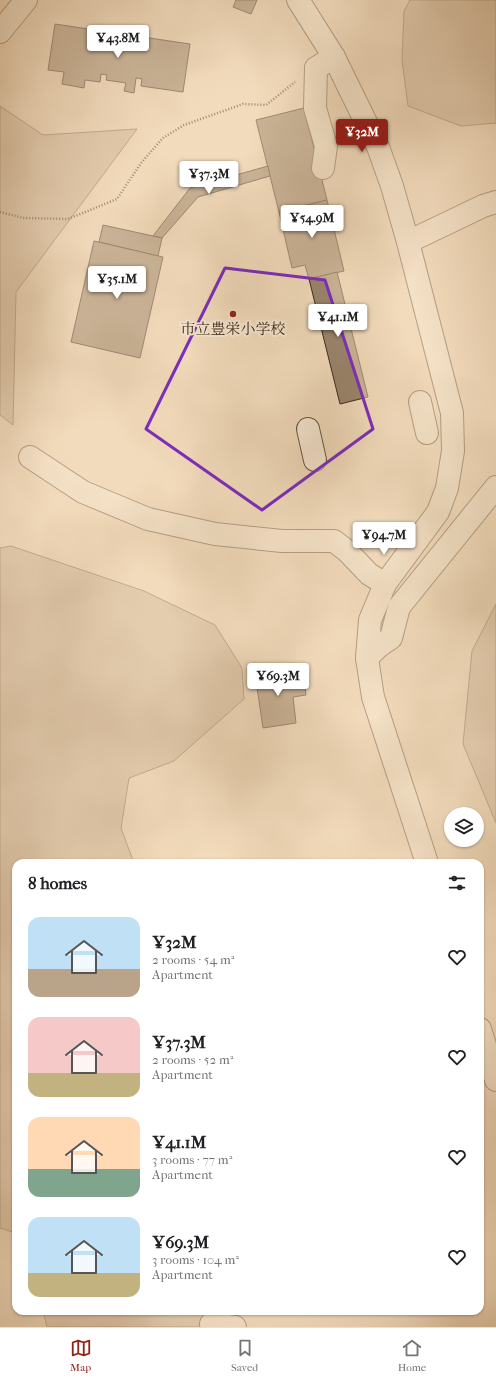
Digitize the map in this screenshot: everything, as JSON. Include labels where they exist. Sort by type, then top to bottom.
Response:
[{"type":"street","points":[[0,32],[26,0]]},
{"type":"street","points":[[298,0],[325,63],[378,147],[392,186],[408,242],[452,413],[453,451],[447,488],[438,512],[385,584],[370,620],[367,658],[373,697],[426,859]]},
{"type":"street","points":[[323,168],[326,146],[315,108],[325,63]]},
{"type":"street","points":[[408,242],[483,206],[496,202]]},
{"type":"street","points":[[424,418],[452,413]]},
{"type":"street","points":[[308,429],[315,460]]},
{"type":"street","points":[[30,457],[83,492],[148,519],[215,534],[282,541],[334,541],[347,551],[369,574],[385,584]]},
{"type":"street","points":[[367,658],[379,646],[391,638],[399,607],[496,487]]},
{"type":"street","points":[[484,1040],[495,1070]]},
{"type":"street","points":[[211,1324],[235,1327]]},
{"type":"path","points":[[0,212],[24,218],[68,219],[118,199],[141,163],[163,138],[184,125],[243,104],[266,105],[325,63]]},
{"type":"highlighted area","points":[[225,268],[325,280],[373,429],[262,510],[146,429]]},
{"type":"shaded area","points":[[410,0],[496,0],[496,123],[461,126],[408,106],[402,60],[404,11]]},
{"type":"shaded area","points":[[0,106],[43,135],[137,129],[16,292],[13,425],[0,415]]},
{"type":"shaded area","points":[[11,546],[144,591],[215,625],[242,668],[244,699],[174,761],[129,778],[121,828],[133,859],[12,859],[12,1232],[0,1228],[0,548]]},
{"type":"shaded area","points":[[496,604],[496,823],[463,744],[472,651]]},
{"type":"shaded area","points":[[44,1315],[238,1315],[240,1327],[47,1327]]},
{"type":"building","points":[[236,0],[257,0],[251,14],[233,7]]},
{"type":"building","points":[[55,24],[190,44],[183,92],[141,86],[142,79],[136,78],[134,93],[124,91],[126,83],[106,80],[107,75],[101,74],[100,82],[85,80],[84,88],[62,84],[64,72],[48,70]]},
{"type":"building","points":[[304,108],[327,200],[279,212],[256,120]]},
{"type":"building","points":[[268,166],[270,176],[198,197],[162,238],[153,236],[190,188]]},
{"type":"building","points":[[327,200],[344,271],[309,279],[305,265],[292,268],[279,212]]},
{"type":"building","points":[[103,225],[162,238],[158,256],[99,242]]},
{"type":"building","points":[[94,241],[163,257],[140,358],[71,342]]},
{"type":"building","points":[[337,272],[368,397],[340,404],[309,279]]},
{"type":"building","points":[[289,669],[290,681],[304,679],[306,695],[293,697],[296,723],[263,728],[255,674]]},
{"type":"place","name":"市立豊栄小学校","points":[[233,314]]}]
